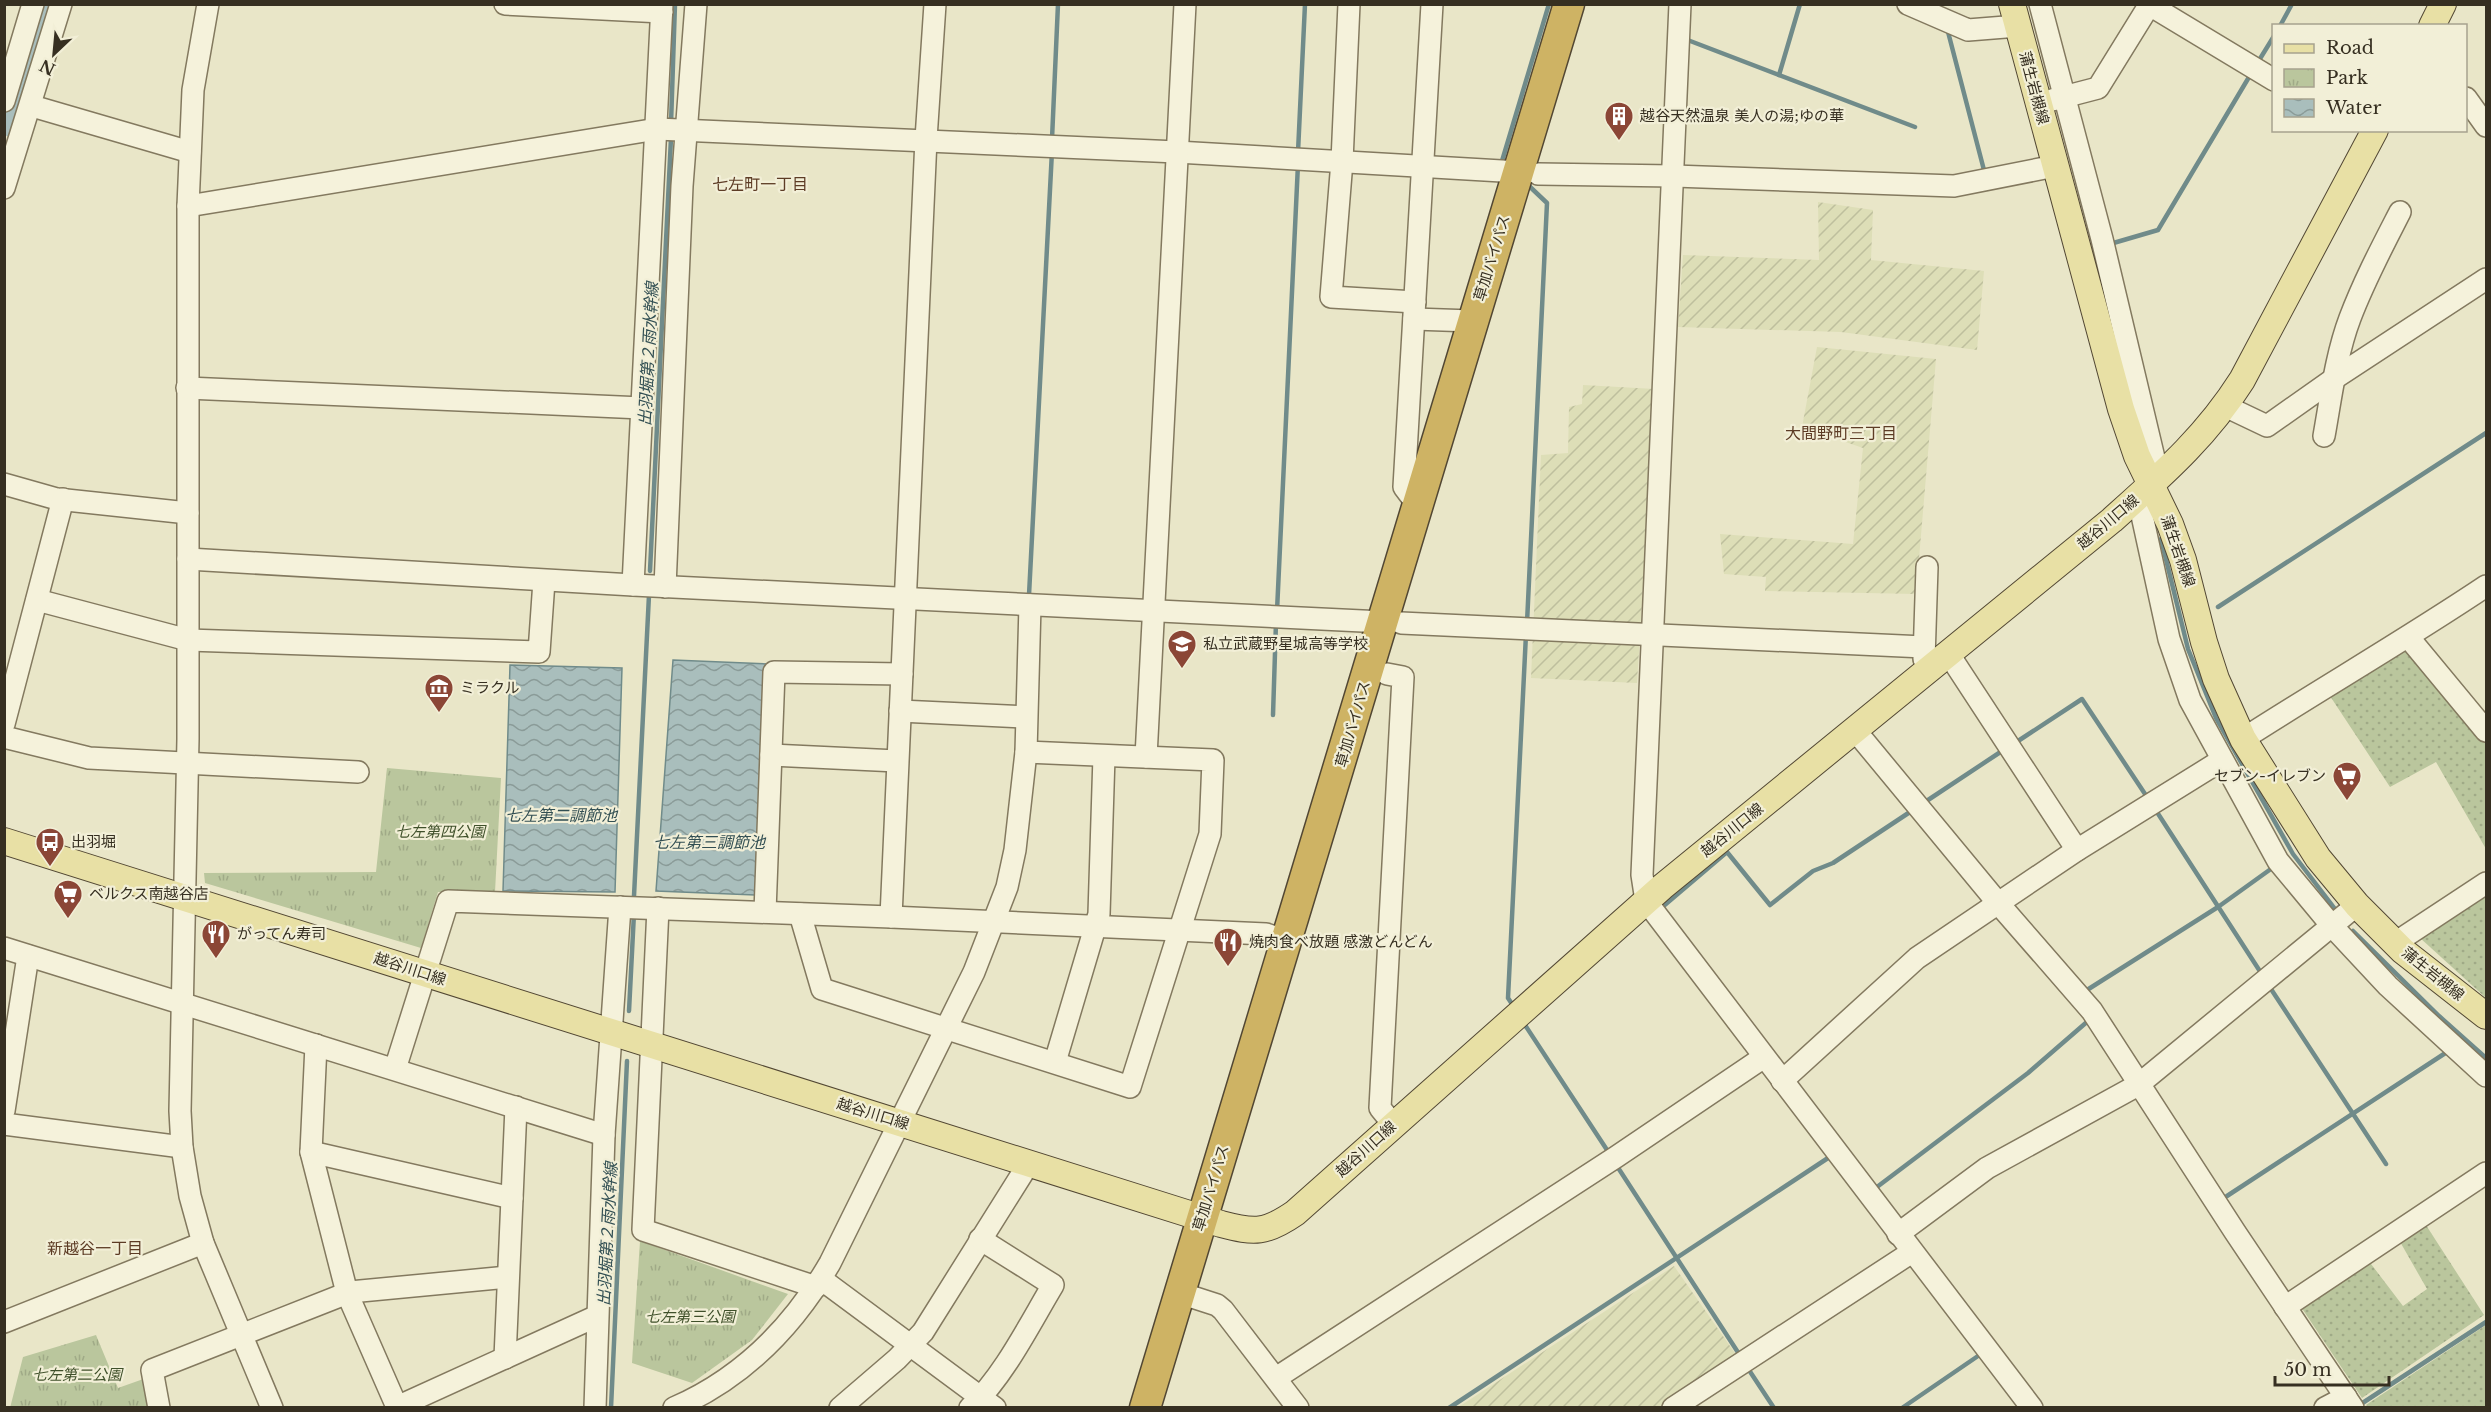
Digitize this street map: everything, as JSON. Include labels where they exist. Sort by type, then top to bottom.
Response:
[{"type":"highway","name":"草加バイパス","points":[[1166,1407],[1190,1296],[1287,941],[1392,623],[1529,173],[1569,4]]},
{"type":"highway","name":"草加バイパス","points":[[1212,1221],[1387,675],[1392,623],[1419,498],[1472,321],[1529,173],[1589,4]]},
{"type":"highway","name":"草加バイパス","points":[[1145,1407],[1190,1296]]},
{"type":"main road","points":[[2433,24],[2443,4]]},
{"type":"main road","name":"蒲生岩槻線","points":[[2015,15],[2121,409],[2150,487],[2170,524],[2183,560],[2216,679],[2243,739],[2318,858],[2357,905],[2395,943],[2446,986],[2487,1016]]},
{"type":"main road","name":"越谷川口線","points":[[4,841],[1212,1221],[1260,1231],[1278,1224],[1294,1213],[1646,901],[1854,729],[1932,657],[2150,487],[2181,458],[2225,406],[2262,344],[2368,133]]},
{"type":"street","points":[[6,91],[33,4]]},
{"type":"street","points":[[4,188],[32,106],[62,4]]},
{"type":"street","points":[[208,4],[193,90],[188,206],[188,640],[180,1066],[182,1147],[190,1196],[203,1243],[272,1407]]},
{"type":"street","points":[[505,4],[662,8],[633,585]]},
{"type":"street","points":[[665,587],[671,400],[686,130],[696,4]]},
{"type":"street","points":[[891,917],[926,140],[935,4]]},
{"type":"street","points":[[1146,757],[1185,4]]},
{"type":"street","points":[[1349,4],[1342,161],[1331,297],[1472,321]]},
{"type":"street","points":[[1419,498],[1410,495],[1404,487],[1432,4]]},
{"type":"street","points":[[1680,4],[1674,176],[1651,636],[1642,875],[1646,901],[2032,1407]]},
{"type":"street","points":[[1908,4],[1968,30],[2015,15]]},
{"type":"street","points":[[2040,4],[2102,239],[2150,487],[2169,639],[2190,700],[2278,861],[2332,926],[2388,987],[2487,1076]]},
{"type":"street","points":[[2038,104],[2098,88],[2149,5],[2272,79]]},
{"type":"street","points":[[2467,99],[2487,126]]},
{"type":"street","points":[[32,106],[190,152]]},
{"type":"street","points":[[188,206],[657,129],[1177,152],[1529,173],[1953,186],[2055,166]]},
{"type":"street","points":[[2324,436],[2334,378],[2349,320],[2378,254],[2400,212]]},
{"type":"street","points":[[2225,406],[2267,426],[2334,378],[2487,279]]},
{"type":"street","points":[[187,388],[642,408]]},
{"type":"street","points":[[1407,421],[1439,429]]},
{"type":"street","points":[[4,483],[63,499],[188,513]]},
{"type":"street","points":[[4,724],[63,499]]},
{"type":"street","points":[[188,559],[665,587],[1651,636],[1932,657]]},
{"type":"street","points":[[1927,567],[1932,657],[2077,850]]},
{"type":"street","points":[[38,600],[188,640],[539,652],[544,580]]},
{"type":"street","points":[[2243,739],[2338,677],[2409,638],[2487,586]]},
{"type":"street","points":[[674,1407],[701,1402],[780,1334],[804,1305],[818,1283],[974,972],[1007,887],[1015,850],[1026,752],[1030,605]]},
{"type":"street","points":[[2409,638],[2487,731]]},
{"type":"street","points":[[765,912],[774,672],[902,674]]},
{"type":"street","points":[[1387,675],[1403,677],[1380,1108],[1393,1124]]},
{"type":"street","points":[[900,711],[1026,717]]},
{"type":"street","points":[[1854,729],[1998,903],[2092,1011],[2138,1085],[2350,1402],[2325,1407]]},
{"type":"street","points":[[4,736],[89,758],[358,772]]},
{"type":"street","points":[[800,914],[822,989],[1130,1087],[1210,834],[1213,760],[1026,752]]},
{"type":"street","points":[[771,755],[897,761]]},
{"type":"street","points":[[1055,1062],[1099,914],[1104,756]]},
{"type":"street","points":[[1782,1081],[1917,958],[2077,850],[2222,760]]},
{"type":"street","points":[[2395,943],[2487,883]]},
{"type":"street","points":[[395,1069],[448,901],[891,917],[1266,934],[1287,941]]},
{"type":"street","points":[[1898,1234],[1987,1168],[2138,1085],[2357,905]]},
{"type":"street","points":[[595,1407],[604,1136],[620,907]]},
{"type":"street","points":[[657,909],[643,1230],[818,1283],[911,1345],[982,1404],[1053,1285],[980,1239]]},
{"type":"street","points":[[4,948],[604,1136]]},
{"type":"street","points":[[4,1110],[28,956]]},
{"type":"street","points":[[316,1045],[311,1152],[347,1293],[397,1407],[597,1316]]},
{"type":"street","points":[[1276,1378],[1616,1157],[1764,1057]]},
{"type":"street","points":[[505,1358],[516,1107]]},
{"type":"street","points":[[4,1124],[182,1147]]},
{"type":"street","points":[[311,1152],[512,1198]]},
{"type":"street","points":[[840,1407],[923,1332],[1029,1163]]},
{"type":"street","points":[[2285,1307],[2487,1173]]},
{"type":"street","points":[[4,1322],[203,1243]]},
{"type":"street","points":[[1673,1407],[1912,1252]]},
{"type":"street","points":[[159,1407],[152,1370],[347,1293],[508,1277]]},
{"type":"street","points":[[1190,1296],[1217,1305],[1223,1310],[1298,1407]]},
{"type":"green space","points":[[1818,202],[1873,210],[1871,260],[1984,271],[1977,350],[1841,332],[1678,327],[1683,255],[1819,260]]},
{"type":"green space","points":[[1817,347],[1936,359],[1916,594],[1765,591],[1766,577],[1724,574],[1720,534],[1853,544],[1863,448],[1802,427]]},
{"type":"green space","points":[[1583,385],[1655,389],[1637,683],[1531,678],[1541,455],[1568,453],[1569,407],[1582,404]]},
{"type":"green space","points":[[2408,646],[2486,741],[2486,849],[2436,762],[2390,787],[2330,696]]},
{"type":"green space","name":"七左第四公園","points":[[387,768],[501,778],[495,892],[438,892],[421,948],[205,883],[204,873],[376,872]]},
{"type":"green space","points":[[2486,892],[2486,998],[2419,937]]},
{"type":"green space","points":[[2424,1222],[2484,1315],[2362,1398],[2299,1304],[2368,1260],[2403,1306],[2427,1289],[2399,1240]]},
{"type":"green space","name":"七左第三公園","points":[[640,1241],[788,1294],[752,1340],[692,1383],[632,1363]]},
{"type":"green space","points":[[1674,1266],[1737,1356],[1660,1407],[1457,1408]]},
{"type":"green space","points":[[2486,1325],[2486,1407],[2368,1407],[2366,1405]]},
{"type":"green space","name":"七左第二公園","points":[[96,1335],[118,1388],[149,1377],[154,1408],[10,1408],[23,1357]]},
{"type":"water","name":"七左第三調節池","points":[[673,660],[767,664],[755,895],[656,891]]},
{"type":"water","name":"七左第二調節池","points":[[510,665],[622,668],[615,892],[503,891]]},
{"type":"waterway","points":[[13,124],[48,4]]},
{"type":"waterway","name":"出羽堀第２雨水幹線","points":[[671,124],[675,4]]},
{"type":"waterway","points":[[1052,139],[1058,4]]},
{"type":"waterway","points":[[1298,152],[1305,4]]},
{"type":"waterway","points":[[1506,164],[1502,161],[1549,4]]},
{"type":"waterway","points":[[1779,75],[1800,4]]},
{"type":"waterway","points":[[2281,24],[2292,4]]},
{"type":"waterway","points":[[1947,28],[1985,174]]},
{"type":"waterway","points":[[1685,39],[1915,127]]},
{"type":"waterway","points":[[2258,62],[2272,39]]},
{"type":"waterway","points":[[2110,244],[2158,230],[2252,72]]},
{"type":"waterway","name":"出羽堀第２雨水幹線","points":[[650,571],[671,138]]},
{"type":"waterway","points":[[1029,595],[1052,151]]},
{"type":"waterway","points":[[1277,611],[1298,164]]},
{"type":"waterway","points":[[1527,184],[1547,203],[1527,623]]},
{"type":"waterway","points":[[2218,607],[2486,433]]},
{"type":"waterway","points":[[2161,539],[2188,649],[2216,718],[2293,854],[2335,909]]},
{"type":"waterway","name":"出羽堀第２雨水幹線","points":[[634,896],[649,595]]},
{"type":"waterway","points":[[1273,715],[1276,622]]},
{"type":"waterway","points":[[1514,1007],[1508,998],[1526,634]]},
{"type":"waterway","points":[[2015,743],[2082,699],[2149,800]]},
{"type":"waterway","points":[[1922,804],[2005,749]]},
{"type":"waterway","points":[[2155,809],[2263,976]]},
{"type":"waterway","points":[[1660,909],[1727,852],[1770,905],[1813,871],[1833,863],[1913,810]]},
{"type":"waterway","points":[[2087,990],[2218,907],[2275,866]]},
{"type":"waterway","name":"出羽堀第２雨水幹線","points":[[629,1011],[634,913]]},
{"type":"waterway","points":[[2353,931],[2439,1016],[2486,1058]]},
{"type":"waterway","points":[[2269,986],[2386,1164]]},
{"type":"waterway","points":[[1873,1190],[2028,1073],[2088,1021]]},
{"type":"waterway","points":[[1523,1022],[1609,1153]]},
{"type":"waterway","points":[[2227,1196],[2450,1050]]},
{"type":"waterway","name":"出羽堀第２雨水幹線","points":[[611,1408],[627,1061]]},
{"type":"waterway","points":[[1449,1408],[1828,1158]]},
{"type":"waterway","points":[[1615,1163],[1741,1357]]},
{"type":"waterway","points":[[2361,1404],[2486,1322]]},
{"type":"waterway","points":[[1902,1408],[1978,1356]]},
{"type":"waterway","points":[[1747,1367],[1774,1408]]},
{"type":"place","name":"越谷天然温泉 美人の湯;ゆの華","points":[[1619,142]]},
{"type":"place","name":"私立武蔵野星城高等学校","points":[[1182,670]]},
{"type":"place","name":"ミラクル","points":[[439,714]]},
{"type":"place","name":"セブン-イレブン","points":[[2347,802]]},
{"type":"place","name":"出羽堀","points":[[50,868]]},
{"type":"place","name":"ベルクス南越谷店","points":[[68,920]]},
{"type":"place","name":"がってん寿司","points":[[216,960]]},
{"type":"place","name":"焼肉食べ放題 感激どんどん","points":[[1228,968]]},
{"type":"district","name":"七左町一丁目","points":[[760,184]]},
{"type":"district","name":"大間野町三丁目","points":[[1841,433]]},
{"type":"district","name":"新越谷一丁目","points":[[95,1248]]}]
